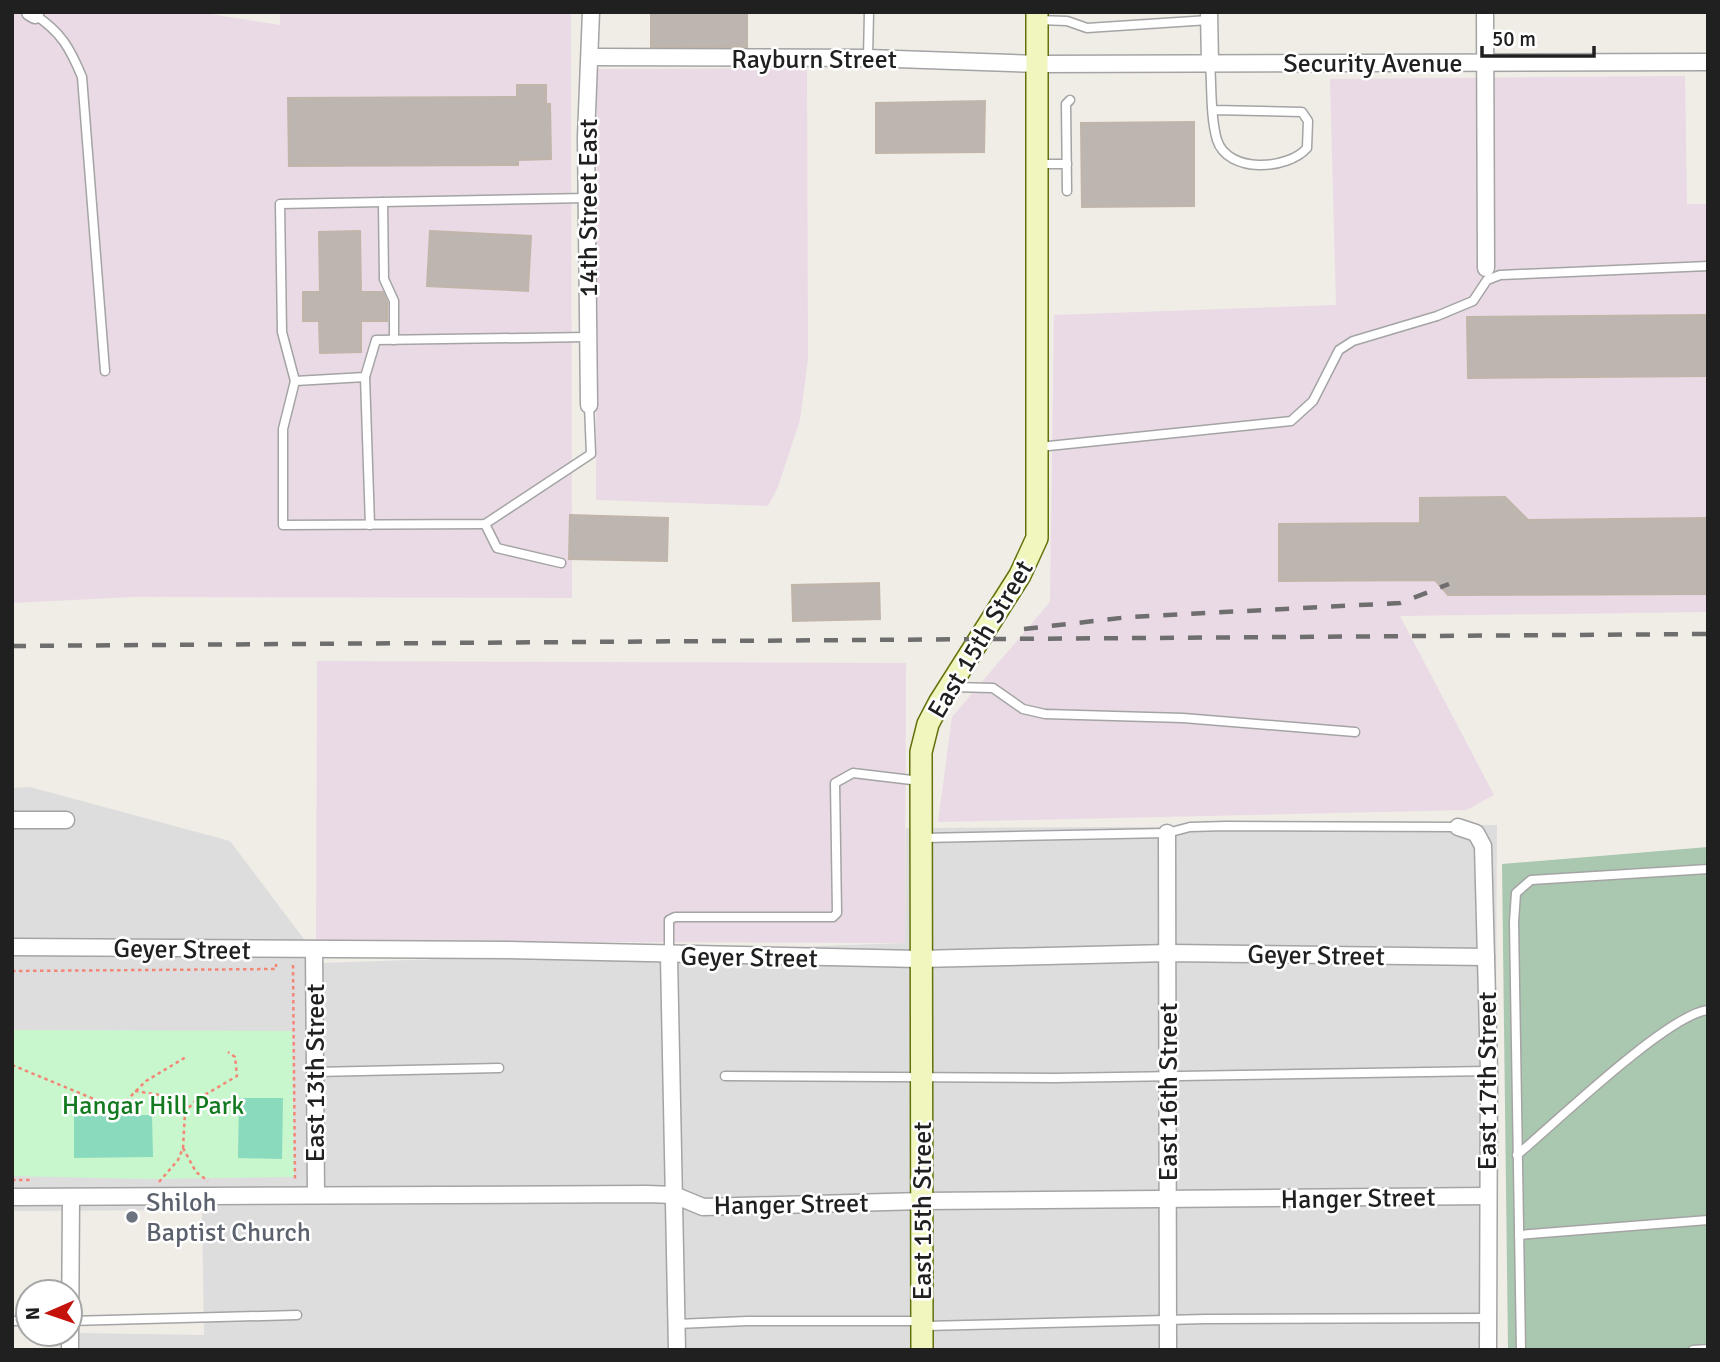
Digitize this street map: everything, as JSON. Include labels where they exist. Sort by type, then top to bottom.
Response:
[{"type":"street","name":"14th Street East","points":[[589,405],[587,198],[591,12]]},
{"type":"street","points":[[1485,12],[1487,274]]},
{"type":"street","name":"East 15th Street","points":[[922,1350],[920,781],[924,738],[949,687],[1020,575],[1037,538],[1037,16]]},
{"type":"street","points":[[1209,16],[1210,63]]},
{"type":"street","name":"Rayburn Street","points":[[591,57],[868,58],[1038,64]]},
{"type":"street","name":"Security Avenue","points":[[1038,64],[1708,62]]},
{"type":"street","points":[[12,820],[66,820]]},
{"type":"street","name":"East 17th Street","points":[[1458,827],[1476,833],[1483,846],[1489,1071],[1488,1350]]},
{"type":"street","name":"East 16th Street","points":[[1167,834],[1168,1350]]},
{"type":"street","name":"Geyer Street","points":[[12,947],[314,951],[508,950],[669,956],[919,959],[1169,954],[1486,957]]},
{"type":"street","name":"East 13th Street","points":[[314,951],[316,1195]]},
{"type":"street","points":[[669,956],[677,1350]]},
{"type":"street","name":"Hanger Street","points":[[12,1197],[674,1195],[703,1207],[922,1201],[1488,1196]]},
{"type":"street","points":[[70,1278],[71,1197]]},
{"type":"lane","points":[[868,58],[869,12]]},
{"type":"lane","points":[[32,13],[55,28],[69,46],[82,77],[106,371]]},
{"type":"lane","points":[[1037,16],[1067,21],[1087,28],[1209,16]]},
{"type":"lane","points":[[1210,63],[1214,110],[1218,143],[1231,155],[1249,164],[1271,166],[1289,162],[1307,148],[1308,121],[1302,113],[1214,110]]},
{"type":"lane","points":[[1067,191],[1066,104],[1070,100]]},
{"type":"lane","points":[[1038,164],[1067,164]]},
{"type":"lane","points":[[587,198],[280,204],[282,332],[295,381],[283,429],[283,525],[485,524],[591,454],[589,405]]},
{"type":"lane","points":[[383,202],[384,279],[394,300],[394,340]]},
{"type":"lane","points":[[1039,447],[1291,421],[1313,401],[1339,350],[1353,341],[1437,316],[1473,301],[1487,274],[1708,266]]},
{"type":"lane","points":[[370,524],[365,377],[376,340],[588,338]]},
{"type":"lane","points":[[295,381],[365,377]]},
{"type":"lane","points":[[485,524],[497,548],[561,563]]},
{"type":"lane","points":[[949,687],[993,688],[1023,709],[1045,714],[1183,718],[1355,732]]},
{"type":"lane","points":[[669,956],[669,920],[675,917],[833,917],[837,913],[835,783],[853,773],[920,781]]},
{"type":"lane","points":[[920,838],[1167,834],[1191,827],[1226,826],[1458,827]]},
{"type":"lane","points":[[1521,1350],[1516,893],[1531,880],[1708,869]]},
{"type":"lane","points":[[1517,1155],[1657,1036],[1686,1017],[1708,1010]]},
{"type":"lane","points":[[315,1072],[499,1068]]},
{"type":"lane","points":[[725,1076],[922,1077],[1489,1071]]},
{"type":"lane","points":[[1519,1235],[1708,1220]]},
{"type":"lane","points":[[84,1321],[297,1315]]},
{"type":"lane","points":[[677,1324],[747,1321],[917,1321],[922,1324],[1488,1318]]},
{"type":"lane","points":[[1693,1350],[1708,1349]]},
{"type":"path","points":[[12,971],[276,969],[275,962],[293,964],[298,1180],[290,1180]]},
{"type":"path","points":[[155,1186],[178,1160],[183,1148],[185,1112],[196,1100],[236,1076],[235,1057],[228,1052]]},
{"type":"path","points":[[12,1065],[118,1109],[135,1091],[170,1065],[186,1057]]},
{"type":"path","points":[[135,1091],[160,1095],[185,1112]]},
{"type":"path","points":[[183,1148],[196,1172],[212,1184]]},
{"type":"shaded area","points":[[12,12],[198,12],[280,25],[280,12],[571,12],[572,598],[133,597],[12,603]]},
{"type":"shaded area","points":[[807,68],[808,359],[800,420],[778,487],[768,506],[596,500],[597,69]]},
{"type":"shaded area","points":[[1685,76],[1687,204],[1708,204],[1708,612],[1400,616],[1494,795],[1467,810],[938,822],[952,717],[1050,602],[1054,315],[1336,305],[1330,79]]},
{"type":"shaded area","points":[[317,661],[906,663],[905,943],[316,941]]},
{"type":"shaded area","points":[[30,787],[230,841],[322,963],[905,943],[906,828],[1497,825],[1494,1350],[80,1350],[84,1348],[84,1333],[204,1335],[202,1210],[12,1211],[12,788]]},
{"type":"green space","points":[[1708,847],[1708,1350],[1508,1350],[1502,864]]},
{"type":"green space","name":"Hangar Hill Park","points":[[12,1030],[292,1031],[294,1177],[147,1179],[12,1176]]},
{"type":"green space","points":[[239,1098],[283,1098],[282,1159],[238,1158]]},
{"type":"green space","points":[[152,1115],[153,1157],[74,1158],[74,1116]]},
{"type":"building","points":[[651,12],[747,12],[747,47],[651,47]]},
{"type":"building","points":[[517,85],[546,85],[546,104],[550,104],[551,159],[518,160],[518,165],[289,166],[288,98],[517,97]]},
{"type":"building","points":[[985,101],[984,152],[876,153],[876,103]]},
{"type":"building","points":[[1194,122],[1194,206],[1082,207],[1081,123]]},
{"type":"building","points":[[360,231],[361,292],[383,292],[387,302],[387,321],[361,321],[361,352],[320,353],[319,321],[303,321],[303,292],[320,292],[319,232]]},
{"type":"building","points":[[430,231],[531,236],[528,291],[427,286]]},
{"type":"building","points":[[1708,315],[1708,376],[1468,378],[1467,317]]},
{"type":"building","points":[[1505,497],[1528,520],[1708,518],[1708,594],[1448,595],[1435,580],[1279,581],[1279,524],[1420,523],[1420,498]]},
{"type":"building","points":[[570,515],[668,518],[667,561],[569,559]]},
{"type":"building","points":[[879,583],[880,619],[793,621],[792,585]]},
{"type":"railway","points":[[1024,629],[1129,617],[1400,603],[1449,584]]},
{"type":"railway","points":[[12,646],[1708,634]]},
{"type":"place","name":"Shiloh Baptist Church","points":[[132,1217]]}]
